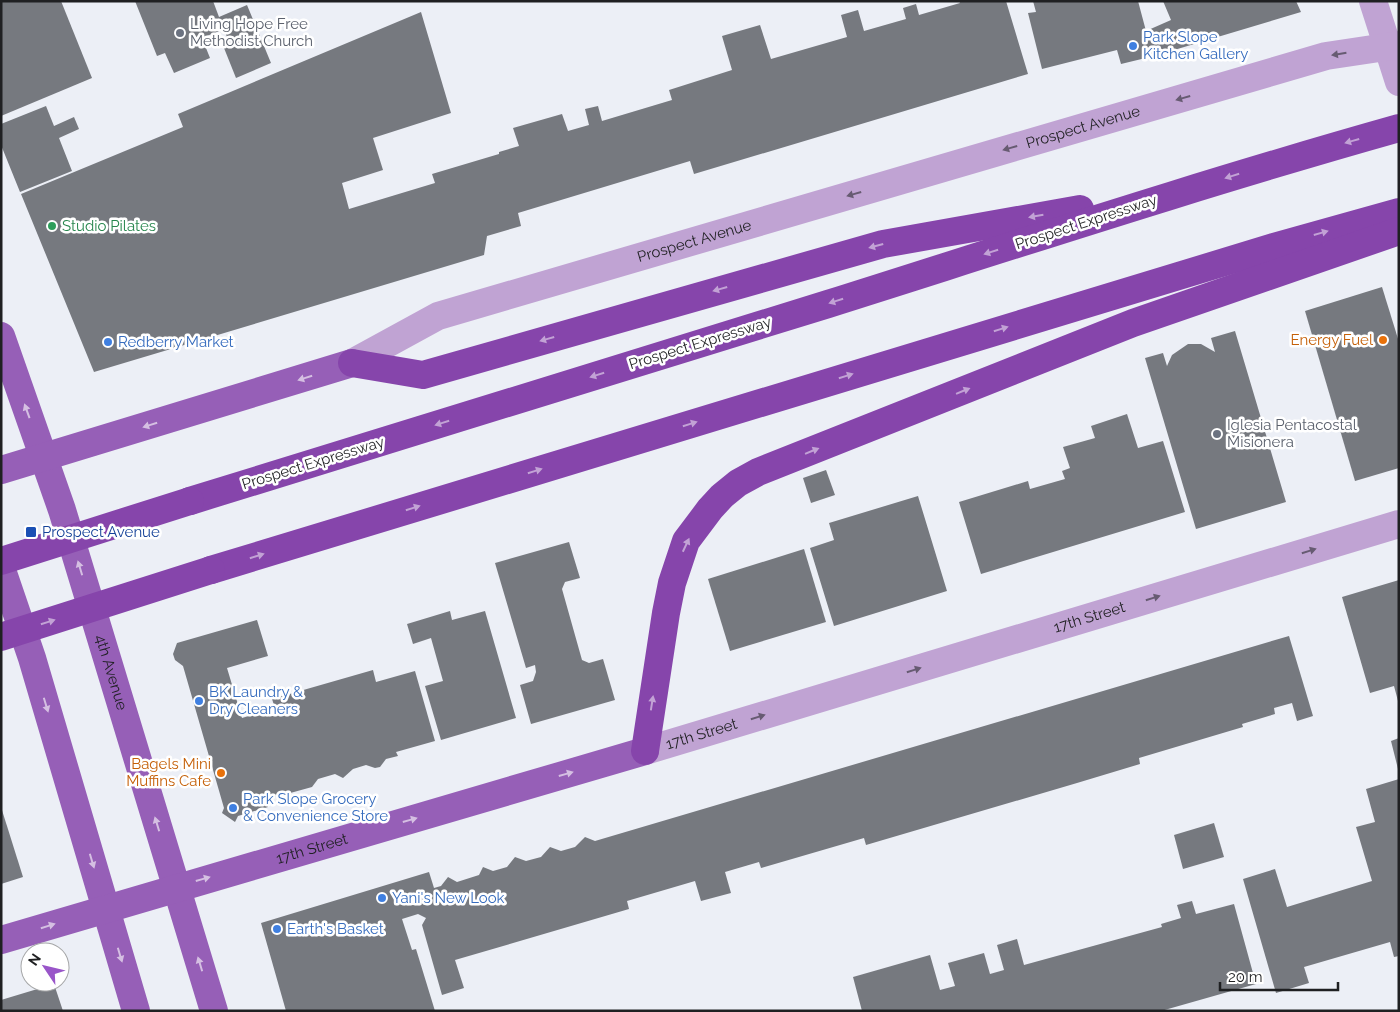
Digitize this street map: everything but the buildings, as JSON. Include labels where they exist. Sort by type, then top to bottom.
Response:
[{"type":"highway","name":"Prospect Expressway","points":[[1,561],[826,305],[1277,162],[1399,128]]},
{"type":"highway","points":[[352,363],[423,375],[884,244],[1187,190]]},
{"type":"highway","points":[[1,637],[211,570],[1246,255],[1399,212]]},
{"type":"highway","points":[[645,751],[666,613],[678,562],[686,541],[710,509],[738,483],[758,472],[1133,322],[1399,231]]},
{"type":"main road","name":"4th Avenue","points":[[1,336],[62,510],[214,1011]]},
{"type":"main road","name":"Prospect Avenue","points":[[1,470],[352,363]]},
{"type":"main road","points":[[1,567],[32,658],[136,1011]]},
{"type":"main road","name":"17th Street","points":[[1,940],[645,751]]},
{"type":"street","points":[[1373,1],[1393,45],[1399,82]]},
{"type":"street","name":"Prospect Avenue","points":[[352,363],[438,316],[1326,56],[1393,45]]},
{"type":"street","name":"17th Street","points":[[645,751],[1399,524]]},
{"type":"place","name":"Living Hope Free Methodist Church","points":[[180,33]]},
{"type":"place","name":"Park Slope Kitchen Gallery","points":[[1133,46]]},
{"type":"place","name":"Studio Pilates","points":[[52,226]]},
{"type":"place","name":"Energy Fuel","points":[[1383,340]]},
{"type":"place","name":"Redberry Market","points":[[108,342]]},
{"type":"place","name":"Iglesia Pentacostal Misionera","points":[[1217,434]]},
{"type":"place","name":"Prospect Avenue","points":[[31,532]]},
{"type":"place","name":"BK Laundry & Dry Cleaners","points":[[199,701]]},
{"type":"place","name":"Bagels Mini Muffins Cafe","points":[[221,773]]},
{"type":"place","name":"Park Slope Grocery & Convenience Store","points":[[233,808]]},
{"type":"place","name":"Yani's New Look","points":[[382,898]]},
{"type":"place","name":"Earth's Basket","points":[[277,929]]}]
